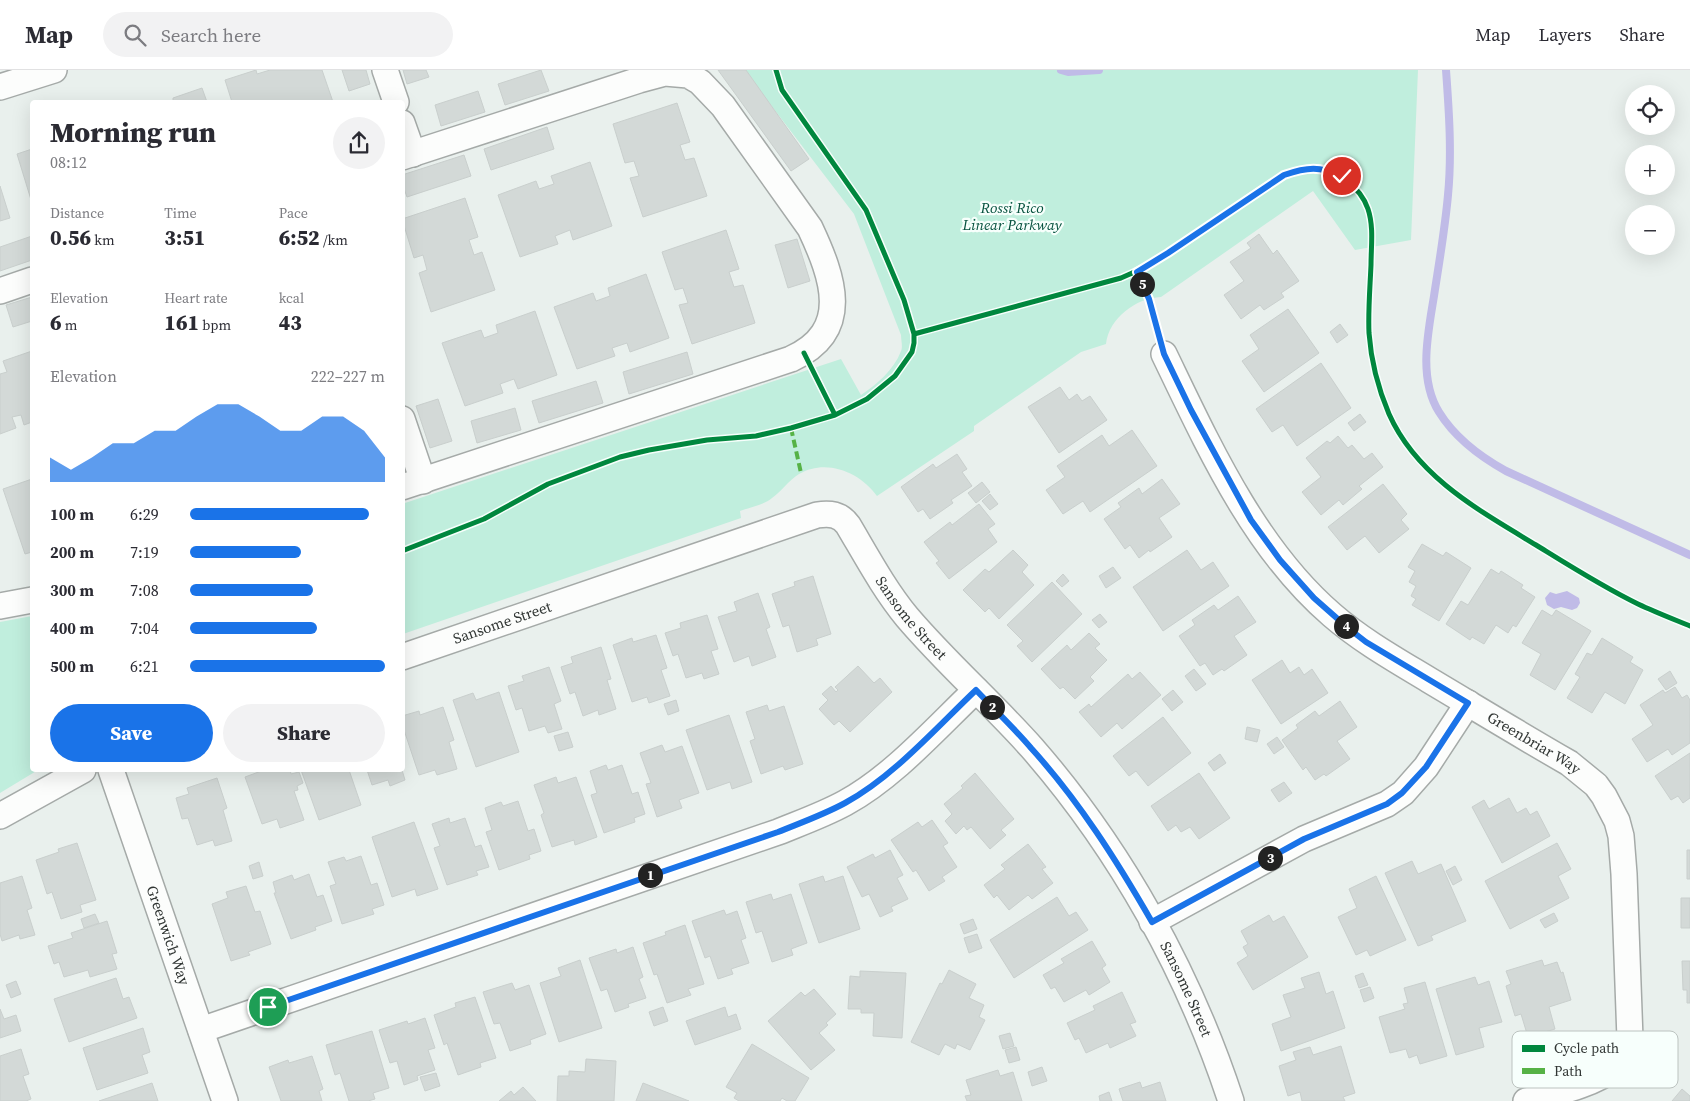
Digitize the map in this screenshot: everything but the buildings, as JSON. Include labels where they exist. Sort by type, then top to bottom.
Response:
[{"type":"street","points":[[0,87],[54,70]]},
{"type":"street","points":[[385,70],[395,100]]},
{"type":"street","points":[[405,140],[408,156],[639,80],[665,73],[688,75],[700,82],[723,106],[810,228],[828,273],[833,291],[834,307],[831,320],[815,345],[791,359],[413,484],[405,437]]},
{"type":"street","points":[[0,291],[30,281]]},
{"type":"street","name":"Greenbriar Way","points":[[1164,354],[1191,410],[1251,520],[1286,567],[1331,615],[1381,651],[1569,763],[1596,785],[1604,796],[1614,814],[1622,844],[1630,1031]]},
{"type":"street","name":"Sansome Street","points":[[405,655],[817,515],[828,513],[844,519],[891,596],[930,642],[1032,748],[1080,809],[1122,870],[1188,989],[1231,1101]]},
{"type":"street","points":[[0,606],[30,600]]},
{"type":"street","points":[[201,1030],[814,818],[846,802],[873,785],[898,764],[976,690]]},
{"type":"street","points":[[1152,922],[1304,839],[1387,804],[1402,793],[1426,767],[1468,703]]},
{"type":"street","points":[[0,816],[79,772]]},
{"type":"street","name":"Greenwich Way","points":[[112,772],[226,1101]]},
{"type":"street","name":"Greenbriar Way","points":[[1526,1101],[1570,1088]]},
{"type":"green space","name":"Rossi Rico Linear Parkway","points":[[744,70],[1061,70],[1068,72],[1099,70],[1418,70],[1411,240],[1355,250],[1313,191],[1161,297],[1152,298],[1133,305],[1112,326],[1106,344],[1081,352],[974,426],[974,431],[877,496],[861,480],[842,470],[820,467],[809,469],[795,477],[769,500],[740,511],[741,518],[405,633],[405,503],[841,359],[861,395],[879,381],[898,358],[902,349],[901,335],[854,214]]},
{"type":"green space","points":[[30,616],[30,772],[35,772],[0,793],[0,622]]},
{"type":"shaded area","points":[[1567,591],[1579,598],[1580,603],[1577,608],[1572,610],[1561,607],[1554,609],[1547,605],[1545,598],[1550,592],[1556,594]]},
{"type":"waterway","points":[[1061,70],[1068,72],[1099,70]]},
{"type":"waterway","points":[[1446,70],[1450,132],[1449,180],[1426,355],[1429,385],[1439,412],[1452,430],[1468,446],[1506,471],[1690,555]]},
{"type":"marked path","points":[[791,428],[801,473]]},
{"type":"cycle path","points":[[405,550],[484,519],[548,484],[620,457],[707,440],[756,436],[835,415],[867,399],[895,376],[912,352],[914,343],[914,334],[904,300],[866,210],[782,90],[776,70]]},
{"type":"cycle path","points":[[914,334],[1121,278],[1184,243],[1284,175],[1308,169],[1331,171],[1352,185],[1368,209],[1372,237],[1369,333],[1373,364],[1389,414],[1401,436],[1416,456],[1452,490],[1493,519],[1612,591],[1690,626]]},
{"type":"cycle path","points":[[1137,272],[1149,299],[1164,354]]},
{"type":"cycle path","points":[[804,353],[835,415]]},
{"type":"route","points":[[268,1007],[814,818],[846,802],[873,785],[898,764],[976,690],[1032,748],[1086,816],[1127,878],[1152,922],[1304,839],[1374,811],[1402,793],[1426,767],[1468,703],[1366,642],[1331,615],[1280,560],[1251,520],[1191,410],[1164,354],[1149,299],[1137,272],[1284,175],[1316,168],[1329,170],[1342,176]]}]
